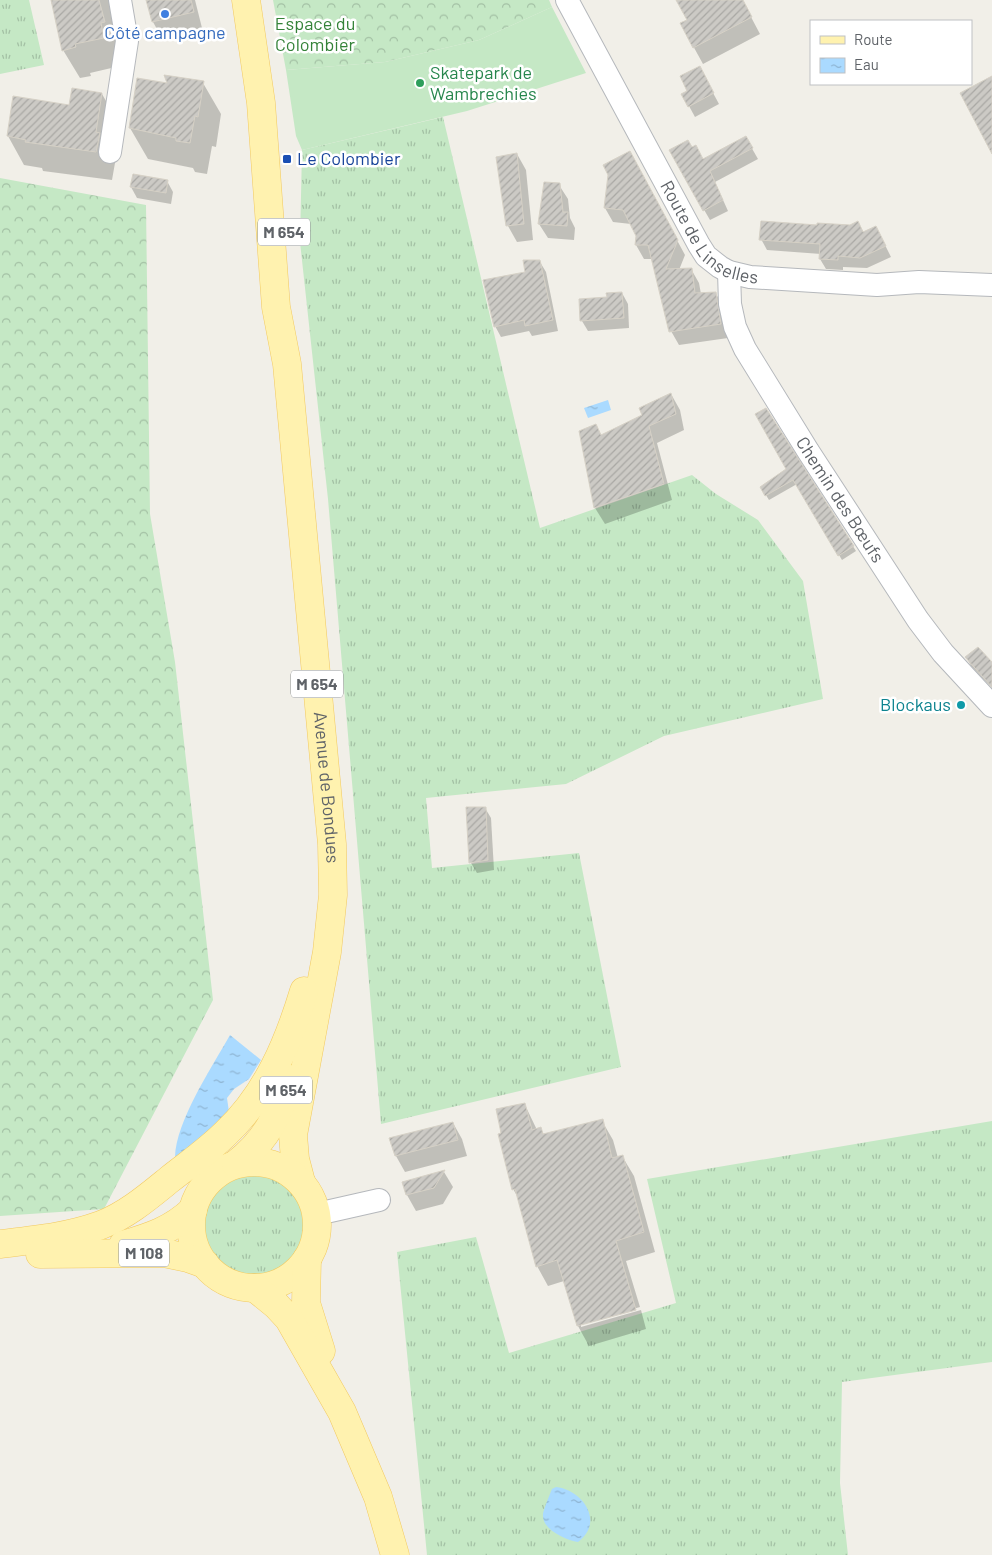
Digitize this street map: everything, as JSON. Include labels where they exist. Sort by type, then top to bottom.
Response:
[{"type":"main road","name":"Avenue de Bondues","points":[[246,0],[261,103],[277,152],[290,297],[287,364],[332,863],[332,916],[294,1135],[295,1159],[301,1182]]},
{"type":"main road","points":[[0,1244],[63,1236],[115,1219],[142,1202],[219,1140],[236,1123],[270,1078],[292,1031],[315,947],[332,863]]},
{"type":"main road","name":"Avenue de Bondues","points":[[236,1164],[254,1150],[267,1134],[285,1094],[317,1004]]},
{"type":"main road","points":[[266,1163],[285,1170],[301,1182],[311,1197],[316,1214],[315,1242],[307,1259],[294,1275],[285,1280],[255,1288],[227,1282],[204,1264],[193,1239],[193,1210],[205,1185],[219,1172],[236,1164],[266,1163]]},
{"type":"main road","name":"M 108","points":[[81,1252],[149,1238],[172,1227],[193,1210]]},
{"type":"main road","name":"M 108","points":[[0,1256],[81,1252],[164,1253],[188,1258],[204,1264]]},
{"type":"main road","points":[[307,1259],[305,1293],[309,1312],[342,1412],[378,1496],[395,1555]]},
{"type":"main road","points":[[255,1288],[283,1312],[295,1328],[342,1412]]},
{"type":"street","points":[[110,152],[127,41],[120,0]]},
{"type":"street","name":"Route de Linselles","points":[[568,0],[699,245],[706,256],[729,272],[764,279],[877,285],[919,282],[992,285]]},
{"type":"street","name":"Chemin des Bœufs","points":[[729,272],[730,304],[745,349],[808,451],[918,620],[944,653],[992,706]]},
{"type":"street","points":[[316,1214],[378,1200]]},
{"type":"green space","points":[[0,0],[29,0],[44,65],[0,74]]},
{"type":"green space","name":"Espace du Colombier","points":[[273,0],[549,0],[552,7],[479,40],[385,62],[286,70]]},
{"type":"green space","name":"Skatepark de Wambrechies","points":[[552,7],[586,73],[467,111],[302,150],[296,136],[286,70],[385,62],[479,40]]},
{"type":"green space","points":[[443,117],[540,528],[692,475],[716,494],[758,520],[803,581],[823,699],[664,736],[566,784],[426,798],[432,868],[579,853],[621,1067],[381,1124],[328,499],[300,242],[302,150]]},
{"type":"green space","points":[[0,178],[146,205],[150,514],[175,662],[213,1000],[104,1209],[0,1216]]},
{"type":"green space","points":[[992,1121],[992,1362],[842,1382],[840,1483],[848,1555],[427,1555],[397,1252],[476,1237],[509,1353],[676,1303],[647,1179]]},
{"type":"green space","points":[[256,1171],[276,1175],[285,1180],[299,1194],[304,1203],[308,1223],[304,1243],[299,1252],[285,1266],[276,1271],[256,1275],[236,1271],[227,1266],[213,1252],[208,1243],[204,1223],[208,1203],[213,1194],[227,1180],[236,1175]]},
{"type":"water","points":[[608,400],[611,410],[588,418],[584,408]]},
{"type":"water","points":[[230,1035],[261,1060],[249,1079],[234,1089],[227,1098],[229,1112],[189,1150],[175,1157],[181,1127],[188,1111]]},
{"type":"water","points":[[556,1487],[566,1489],[575,1494],[587,1508],[590,1525],[586,1534],[578,1542],[556,1534],[544,1521],[545,1507],[552,1489]]},
{"type":"building","points":[[51,0],[99,0],[105,22],[101,23],[104,38],[75,44],[76,47],[62,51]]},
{"type":"building","points":[[146,0],[191,0],[194,12],[152,22]]},
{"type":"building","points":[[676,0],[743,0],[752,17],[693,48],[680,23],[687,20]]},
{"type":"building","points":[[700,66],[714,93],[688,107],[681,94],[687,91],[680,76]]},
{"type":"building","points":[[164,75],[204,81],[198,117],[195,116],[190,143],[176,141],[176,138],[129,128],[137,78],[167,83]]},
{"type":"building","points":[[992,76],[992,154],[960,93]]},
{"type":"building","points":[[72,88],[102,93],[96,132],[100,133],[96,152],[25,142],[26,140],[7,136],[13,96],[69,105]]},
{"type":"building","points":[[746,136],[753,148],[710,171],[723,200],[703,211],[669,150],[688,140],[692,147],[696,145],[703,159]]},
{"type":"building","points":[[630,151],[678,240],[666,269],[692,268],[695,293],[716,292],[721,324],[669,332],[648,245],[635,245],[636,236],[623,210],[604,208],[608,175],[603,165]]},
{"type":"building","points":[[517,153],[524,224],[506,226],[496,157]]},
{"type":"building","points":[[133,174],[168,180],[166,193],[130,187]]},
{"type":"building","points":[[544,182],[560,183],[563,212],[568,212],[567,226],[538,224]]},
{"type":"building","points":[[761,221],[850,225],[858,221],[863,232],[876,226],[886,246],[860,258],[838,256],[838,260],[819,259],[820,244],[759,240]]},
{"type":"building","points":[[523,260],[540,260],[553,320],[525,326],[524,320],[494,327],[483,280],[525,272]]},
{"type":"building","points":[[622,292],[624,318],[580,321],[579,299],[607,297],[606,293]]},
{"type":"building","points":[[671,393],[676,414],[649,426],[664,484],[594,508],[579,431],[596,424],[601,435],[642,415],[639,408]]},
{"type":"building","points":[[766,408],[854,546],[838,556],[793,480],[765,496],[760,487],[786,469],[755,414]]},
{"type":"building","points":[[978,647],[992,662],[992,687],[965,657]]},
{"type":"building","points":[[466,807],[486,807],[488,860],[469,863]]},
{"type":"building","points":[[525,1103],[532,1130],[541,1127],[543,1134],[603,1119],[612,1158],[623,1155],[644,1232],[616,1241],[636,1310],[577,1326],[557,1260],[536,1267],[515,1189],[512,1190],[498,1134],[501,1133],[496,1109]]},
{"type":"building","points":[[453,1122],[458,1140],[395,1156],[389,1138]]},
{"type":"building","points":[[445,1170],[434,1188],[406,1195],[402,1182]]},
{"type":"place","name":"Côté campagne","points":[[165,14]]},
{"type":"place","name":"Skatepark de Wambrechies","points":[[420,83]]},
{"type":"place","name":"Le Colombier","points":[[287,159]]},
{"type":"place","name":"Blockaus","points":[[961,705]]}]
